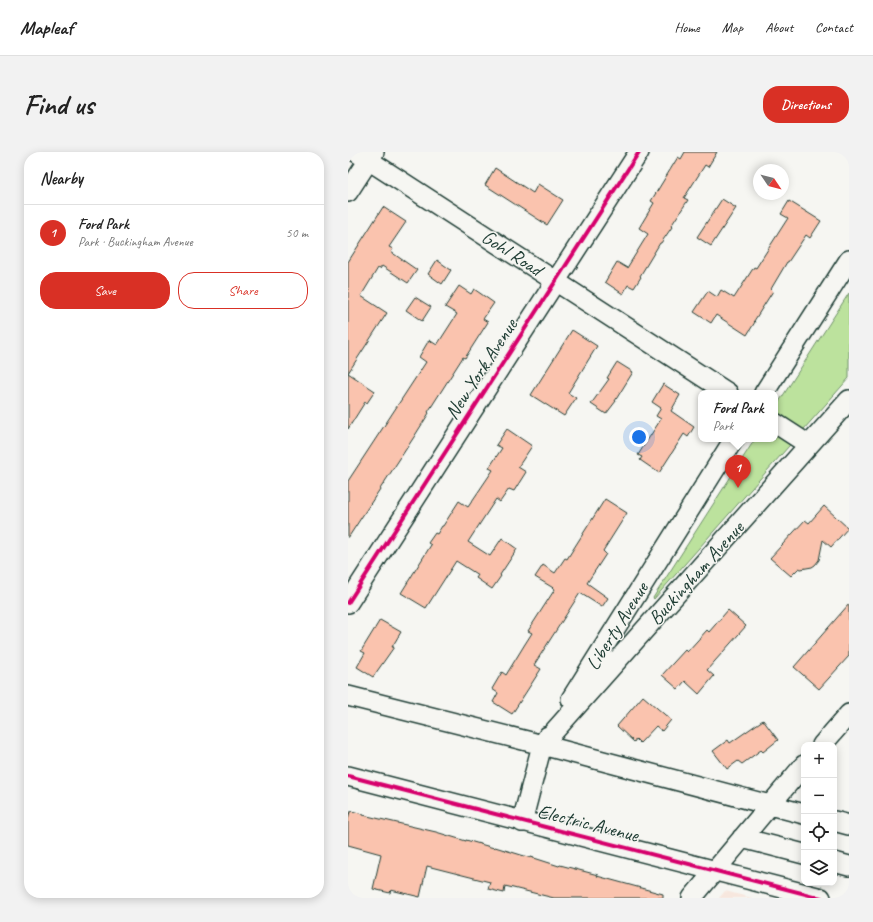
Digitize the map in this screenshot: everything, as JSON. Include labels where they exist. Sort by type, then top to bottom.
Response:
[{"type":"street","name":"New York Avenue","points":[[348,603],[639,152]]},
{"type":"street","name":"Gohl Road","points":[[366,155],[555,281],[723,390]]},
{"type":"street","points":[[348,192],[366,155]]},
{"type":"street","points":[[766,390],[849,260]]},
{"type":"street","name":"Buckingham Avenue","points":[[542,745],[849,400]]},
{"type":"street","points":[[778,425],[809,445]]},
{"type":"street","name":"Liberty Avenue","points":[[522,822],[542,745],[732,442]]},
{"type":"street","points":[[348,696],[801,813]]},
{"type":"street","points":[[825,742],[849,714]]},
{"type":"street","points":[[692,898],[801,769]]},
{"type":"street","name":"Electric Avenue","points":[[348,776],[821,898]]},
{"type":"street","points":[[837,822],[849,825]]},
{"type":"street","points":[[742,838],[801,853]]},
{"type":"street","points":[[837,863],[849,866]]},
{"type":"shaded area","points":[[725,891],[752,898],[719,898]]},
{"type":"green space","points":[[849,293],[849,378],[654,599],[653,598],[753,442],[778,442],[778,403]]},
{"type":"building","points":[[685,152],[717,152],[708,167],[705,165],[684,198],[688,200],[671,226],[672,227],[660,243],[634,288],[628,285],[623,294],[605,282],[617,262],[627,268],[648,234],[639,228],[654,203],[651,201],[678,157],[681,159]]},
{"type":"building","points":[[495,168],[533,193],[538,184],[563,200],[547,225],[485,185]]},
{"type":"building","points":[[722,199],[736,208],[711,246],[697,237]]},
{"type":"building","points":[[789,201],[821,221],[810,238],[806,235],[787,262],[771,289],[773,291],[747,335],[716,315],[711,323],[694,312],[708,291],[717,297],[721,290],[734,298],[754,267],[756,268],[788,218],[781,214]]},
{"type":"building","points":[[383,207],[406,222],[389,247],[393,249],[391,252],[417,270],[408,283],[382,266],[380,269],[378,268],[361,296],[387,313],[348,373],[348,262]]},
{"type":"building","points":[[437,260],[451,270],[442,284],[428,274]]},
{"type":"building","points":[[459,286],[471,294],[474,289],[494,303],[483,319],[488,322],[465,358],[463,357],[414,437],[348,538],[348,481],[426,362],[419,357],[429,340],[437,345],[457,314],[445,307]]},
{"type":"building","points":[[415,297],[431,307],[422,321],[406,310]]},
{"type":"building","points":[[572,330],[597,346],[568,393],[576,398],[564,416],[531,395]]},
{"type":"building","points":[[617,362],[633,372],[616,401],[606,414],[591,404],[609,379],[607,378]]},
{"type":"building","points":[[348,373],[375,391],[367,403],[365,402],[348,429]]},
{"type":"building","points":[[663,384],[680,395],[671,411],[694,427],[688,437],[684,434],[659,473],[640,460],[642,457],[638,455],[661,419],[656,416],[661,408],[652,402]]},
{"type":"building","points":[[507,429],[532,446],[518,467],[526,472],[514,491],[509,489],[500,502],[496,499],[468,542],[490,556],[502,538],[517,549],[492,589],[476,578],[478,575],[456,561],[426,608],[401,593],[431,545],[428,543],[435,533],[437,534],[443,526],[459,501],[468,507],[493,470],[489,468],[502,448],[496,445]]},
{"type":"building","points":[[605,499],[627,513],[603,551],[606,554],[587,583],[608,598],[602,607],[580,593],[534,665],[541,669],[512,714],[493,702],[498,693],[492,689],[502,672],[506,675],[532,633],[528,631],[555,589],[535,577],[543,565],[555,573],[565,558],[567,559]]},
{"type":"building","points":[[824,506],[848,528],[831,547],[823,540],[819,560],[815,565],[812,567],[799,568],[791,576],[770,558],[805,520],[809,523]]},
{"type":"building","points":[[849,604],[849,656],[819,689],[794,667]]},
{"type":"building","points":[[728,610],[746,626],[707,670],[714,676],[699,694],[685,681],[678,689],[662,675],[685,650],[687,652],[707,630],[709,632]]},
{"type":"building","points":[[380,620],[401,632],[392,647],[394,647],[373,677],[357,667],[365,653],[361,651]]},
{"type":"building","points":[[643,696],[671,720],[662,731],[656,726],[640,743],[636,739],[634,742],[617,726]]},
{"type":"building","points":[[763,720],[778,740],[763,752],[761,750],[742,764],[738,761],[727,769],[713,751],[728,740],[730,743]]},
{"type":"building","points":[[352,811],[598,875],[597,876],[663,894],[663,898],[554,898],[505,886],[504,893],[488,889],[490,882],[427,866],[420,897],[391,890],[390,893],[373,889],[381,854],[348,845],[348,819],[350,812]]},
{"type":"cycle path","points":[[348,603],[639,152]]},
{"type":"cycle path","points":[[348,776],[821,898]]},
{"type":"place","name":"Ford Park","points":[[738,488]]}]
